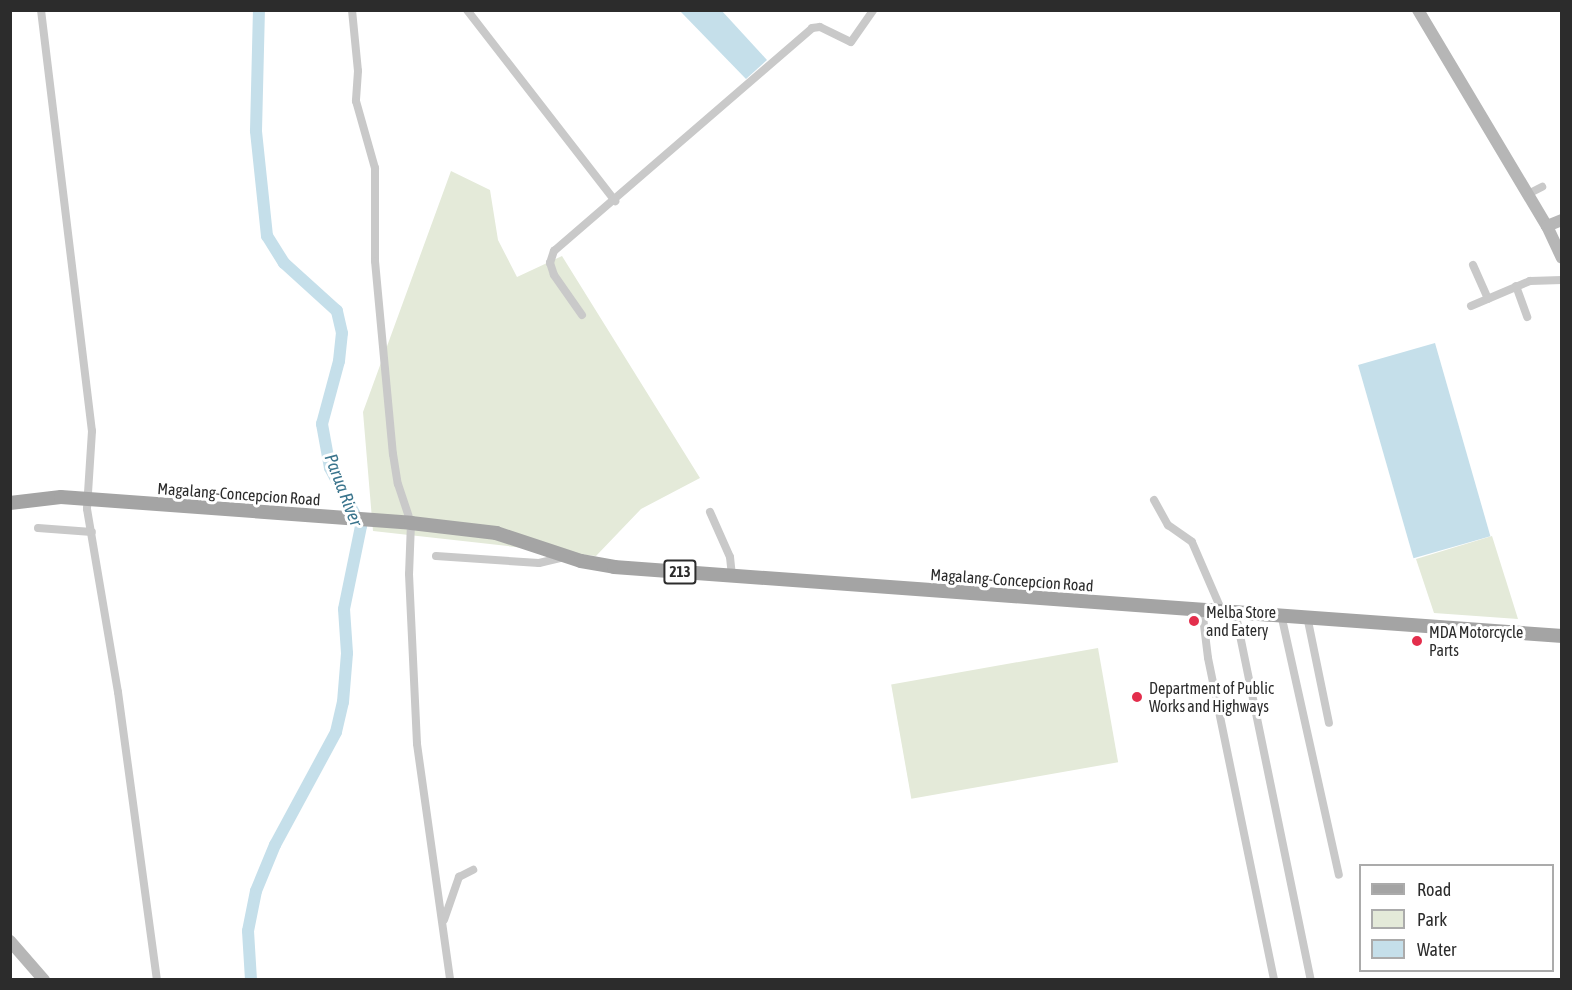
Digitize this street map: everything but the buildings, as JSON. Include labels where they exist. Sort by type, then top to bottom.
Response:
[{"type":"main road","name":"Magalang-Concepcion Road","points":[[10,503],[47,496],[90,505]]},
{"type":"main road","name":"Magalang-Concepcion Road","points":[[10,508],[90,505],[409,527],[465,528],[496,533],[565,557],[614,567],[1235,610],[1562,636]]},
{"type":"street","points":[[40,10],[93,431],[90,505],[92,532],[122,713],[157,980]]},
{"type":"street","points":[[352,10],[358,71],[357,108],[375,168],[375,261],[393,454],[409,527],[409,595],[417,744],[444,921],[450,980]]},
{"type":"street","points":[[467,10],[615,201]]},
{"type":"street","points":[[582,315],[554,275],[550,258],[812,28],[820,27],[842,41],[851,42],[873,10]]},
{"type":"street","points":[[1418,10],[1547,226],[1562,258]]},
{"type":"street","points":[[1528,194],[1542,187]]},
{"type":"street","points":[[1547,226],[1562,220]]},
{"type":"street","points":[[1473,264],[1488,298]]},
{"type":"street","points":[[1471,306],[1530,281],[1562,280]]},
{"type":"street","points":[[1516,286],[1527,317]]},
{"type":"street","points":[[1154,500],[1168,525],[1192,542],[1221,609]]},
{"type":"street","points":[[710,512],[730,557],[732,576]]},
{"type":"street","points":[[38,528],[92,532]]},
{"type":"street","points":[[436,556],[539,563],[565,557]]},
{"type":"street","points":[[1202,609],[1208,658],[1274,980]]},
{"type":"street","points":[[1235,610],[1311,980]]},
{"type":"street","points":[[1281,614],[1339,875]]},
{"type":"street","points":[[1307,616],[1329,723]]},
{"type":"street","points":[[444,921],[459,877],[473,870]]},
{"type":"street","points":[[10,941],[44,980]]},
{"type":"green space","points":[[451,171],[490,190],[498,240],[517,277],[562,256],[700,478],[641,509],[596,556],[373,531],[363,412]]},
{"type":"green space","points":[[1492,536],[1518,619],[1434,613],[1416,559]]},
{"type":"green space","points":[[1098,648],[1118,762],[911,799],[891,684]]},
{"type":"water","points":[[680,11],[722,11],[767,60],[746,79]]},
{"type":"water","points":[[1435,343],[1490,536],[1414,558],[1358,365]]},
{"type":"waterway","name":"Parua River","points":[[251,980],[248,931],[256,891],[275,845],[336,732],[343,702],[347,653],[344,609],[361,526],[330,468],[322,424],[339,361],[342,333],[337,311],[284,263],[267,236],[256,131],[259,10]]},
{"type":"place","name":"Melba Store and Eatery","points":[[1194,621]]},
{"type":"place","name":"MDA Motorcycle Parts","points":[[1417,641]]},
{"type":"place","name":"Department of Public Works and Highways","points":[[1137,697]]}]
